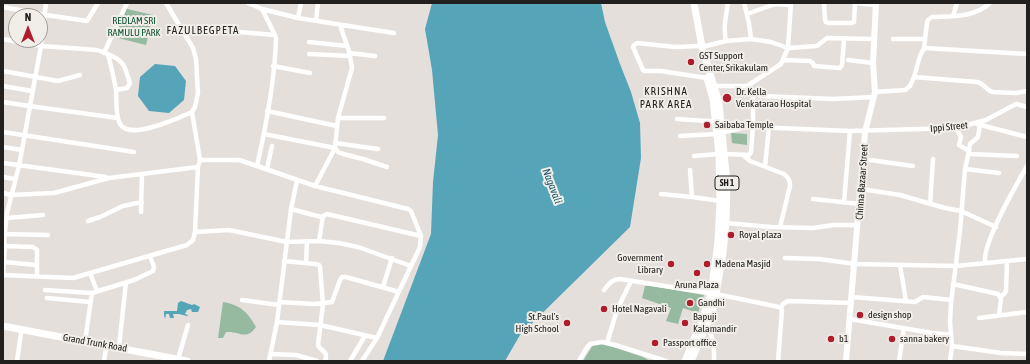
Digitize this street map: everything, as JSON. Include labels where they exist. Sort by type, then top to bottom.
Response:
[{"type":"main road","name":"SH 1","points":[[689,3],[719,102],[718,122]]},
{"type":"main road","name":"SH 1","points":[[685,361],[714,294],[723,253],[726,223],[723,202],[718,122],[707,78],[694,3]]},
{"type":"main road","name":"SH 1","points":[[691,361],[713,309],[718,242],[723,202]]},
{"type":"main road","name":"Grand Trunk Road","points":[[3,326],[119,347],[175,360]]},
{"type":"main road","name":"Grand Trunk Road","points":[[3,329],[106,349],[187,361]]},
{"type":"street","points":[[48,15],[87,20],[98,3]]},
{"type":"street","points":[[127,3],[106,53],[116,90],[118,118],[120,124],[124,128],[133,130],[149,128],[192,112],[195,107],[198,93],[196,59],[192,48],[166,3]]},
{"type":"street","points":[[249,3],[262,9],[298,18],[394,33]]},
{"type":"street","points":[[298,18],[301,3]]},
{"type":"street","points":[[316,20],[318,3]]},
{"type":"street","points":[[726,41],[724,35],[724,23],[728,3]]},
{"type":"street","points":[[744,3],[751,31],[751,39]]},
{"type":"street","points":[[824,3],[825,20],[829,24],[854,22],[855,3],[876,4]]},
{"type":"street","points":[[953,16],[957,3]]},
{"type":"street","points":[[747,86],[760,96],[833,99],[906,90],[910,86],[914,77],[924,48],[928,20],[932,17],[953,16],[979,11],[990,3]]},
{"type":"street","points":[[715,86],[747,86],[781,64],[784,60],[788,48],[791,4],[775,4],[747,14]]},
{"type":"street","name":"Chinna Bazaar Street","points":[[846,361],[865,132],[874,95],[873,63],[876,4]]},
{"type":"street","points":[[257,166],[264,134],[274,66],[275,35],[262,9]]},
{"type":"street","points":[[315,186],[335,146],[338,118],[352,68],[340,25]]},
{"type":"street","points":[[239,32],[275,35]]},
{"type":"street","points":[[707,78],[661,71],[644,71],[642,70],[633,47],[637,43],[676,48],[751,39],[771,42],[788,48],[818,46],[827,38],[874,40]]},
{"type":"street","points":[[784,60],[810,61],[814,66],[840,68],[842,65],[844,39]]},
{"type":"street","points":[[893,39],[925,39]]},
{"type":"street","points":[[309,42],[347,46]]},
{"type":"street","points":[[48,46],[97,50],[120,60],[123,63],[130,83],[127,88],[116,90]]},
{"type":"street","points":[[41,48],[19,166],[6,215],[3,275],[68,278],[187,245],[193,240],[195,232],[198,167],[200,160],[192,112]]},
{"type":"street","points":[[924,48],[1027,54]]},
{"type":"street","points":[[308,54],[349,54],[375,56]]},
{"type":"street","points":[[848,60],[873,63]]},
{"type":"street","points":[[274,66],[310,73]]},
{"type":"street","points":[[3,71],[61,81],[80,75]]},
{"type":"street","points":[[914,77],[977,82],[982,83],[990,92],[1027,92]]},
{"type":"street","points":[[3,86],[32,91]]},
{"type":"street","points":[[694,156],[721,154],[749,155],[751,152],[752,91]]},
{"type":"street","points":[[1016,93],[1016,104],[1027,107]]},
{"type":"street","points":[[3,102],[118,118]]},
{"type":"street","name":"Ippi Street","points":[[751,127],[865,132],[956,128],[978,124],[1016,104]]},
{"type":"street","points":[[267,112],[337,126]]},
{"type":"street","points":[[338,118],[384,118]]},
{"type":"street","points":[[677,119],[718,122],[751,127]]},
{"type":"street","points":[[950,361],[952,346],[950,322],[951,300],[956,266],[965,169],[970,144],[978,136],[978,124],[1027,137]]},
{"type":"street","points":[[680,136],[719,133],[751,127]]},
{"type":"street","points":[[765,166],[769,127]]},
{"type":"street","points":[[956,128],[961,137],[959,145],[969,152],[1017,156]]},
{"type":"street","points":[[844,202],[850,131]]},
{"type":"street","points":[[3,132],[134,152]]},
{"type":"street","points":[[264,134],[335,146],[378,149]]},
{"type":"street","points":[[266,169],[272,146]]},
{"type":"street","points":[[335,146],[338,152],[387,167]]},
{"type":"street","points":[[3,147],[22,150]]},
{"type":"street","points":[[743,155],[750,161],[784,174],[790,180],[790,186],[780,227]]},
{"type":"street","points":[[863,159],[913,166]]},
{"type":"street","points":[[930,204],[933,159]]},
{"type":"street","points":[[200,160],[239,160],[297,181],[408,208],[413,214],[421,236],[420,247],[377,338],[362,361]]},
{"type":"street","points":[[3,163],[109,178]]},
{"type":"street","points":[[986,262],[985,257],[987,248],[1009,198],[1027,166]]},
{"type":"street","points":[[3,193],[62,192],[109,178],[198,167]]},
{"type":"street","points":[[965,169],[1000,173]]},
{"type":"street","points":[[690,170],[692,196]]},
{"type":"street","points":[[142,174],[142,212]]},
{"type":"street","points":[[3,177],[15,179]]},
{"type":"street","points":[[269,361],[288,242],[290,209],[297,181]]},
{"type":"street","points":[[861,189],[893,193],[961,211],[996,227]]},
{"type":"street","points":[[661,194],[692,196],[723,202]]},
{"type":"street","points":[[813,199],[860,204]]},
{"type":"street","points":[[88,221],[123,206],[142,202]]},
{"type":"street","points":[[290,209],[323,216],[327,214],[421,236]]},
{"type":"street","points":[[6,215],[43,216]]},
{"type":"street","points":[[319,241],[323,216]]},
{"type":"street","points":[[726,223],[813,228],[834,225],[858,225]]},
{"type":"street","points":[[195,232],[229,230],[288,242],[319,241],[358,247],[411,266]]},
{"type":"street","points":[[5,234],[48,235]]},
{"type":"street","points":[[4,242],[33,247],[36,250],[37,276]]},
{"type":"street","points":[[306,263],[307,242]]},
{"type":"street","points":[[45,290],[94,292],[126,282],[153,271],[154,267],[150,256]]},
{"type":"street","points":[[383,287],[392,258]]},
{"type":"street","points":[[785,258],[819,259],[855,264],[956,266],[1027,259]]},
{"type":"street","points":[[284,261],[319,265],[320,267],[323,304],[319,347],[327,355],[325,361]]},
{"type":"street","points":[[999,315],[1000,297],[1006,291],[1007,261]]},
{"type":"street","points":[[4,262],[37,265]]},
{"type":"street","points":[[900,265],[906,301]]},
{"type":"street","points":[[85,341],[90,302],[94,292],[90,273]]},
{"type":"street","points":[[242,300],[279,304],[323,304],[332,302],[342,277],[400,292]]},
{"type":"street","points":[[604,290],[611,281],[615,279],[714,294],[781,308]]},
{"type":"street","points":[[607,343],[616,310],[631,281]]},
{"type":"street","points":[[119,347],[126,282]]},
{"type":"street","points":[[953,284],[998,294],[1000,297]]},
{"type":"street","points":[[778,361],[781,308],[783,304],[788,301],[852,300],[918,302],[923,297],[951,300]]},
{"type":"street","points":[[47,298],[90,302]]},
{"type":"street","points":[[979,318],[1027,312]]},
{"type":"street","points":[[850,319],[952,335]]},
{"type":"street","points":[[276,322],[320,325],[377,338]]},
{"type":"street","points":[[175,360],[188,325]]},
{"type":"street","points":[[706,327],[711,333],[713,339],[714,361]]},
{"type":"street","points":[[899,361],[904,328]]},
{"type":"street","points":[[17,361],[22,333]]},
{"type":"street","points":[[350,361],[366,336]]},
{"type":"street","points":[[579,361],[590,344],[602,342],[666,361]]},
{"type":"street","points":[[952,346],[1001,353],[1027,354]]},
{"type":"street","points":[[104,361],[106,349]]},
{"type":"street","points":[[271,354],[296,355],[317,361]]},
{"type":"green space","name":"REDLAM SRI RAMULU PARK","points":[[123,8],[153,15],[146,45],[110,36]]},
{"type":"green space","points":[[731,133],[747,134],[747,145],[732,143]]},
{"type":"green space","points":[[645,286],[704,295],[698,313],[683,308],[678,324],[666,321],[671,308],[642,298]]},
{"type":"green space","points":[[223,302],[239,307],[246,313],[256,327],[249,334],[226,332],[223,338],[218,338]]},
{"type":"green space","points":[[601,343],[643,357],[650,361],[583,361],[593,345]]},
{"type":"water","name":"Nagavali","points":[[432,3],[601,3],[605,22],[631,92],[640,123],[641,158],[630,227],[520,335],[505,361],[383,361],[431,234],[433,182],[438,135],[432,70],[425,29]]},
{"type":"water","points":[[155,64],[175,66],[186,81],[184,100],[169,113],[149,111],[138,96],[140,77]]},
{"type":"water","points":[[181,301],[200,307],[198,312],[192,312],[191,309],[187,310],[185,314],[188,315],[187,316],[173,314],[174,318],[170,318],[169,314],[166,314],[165,319],[164,311],[177,311],[178,303]]},
{"type":"place","name":"GST Support Center, Srikakulam","points":[[691,62]]},
{"type":"place","name":"Dr. Kella Venkatarao Hospital","points":[[727,98]]},
{"type":"place","name":"Saibaba Temple","points":[[707,125]]},
{"type":"place","name":"Royal plaza","points":[[731,235]]},
{"type":"place","name":"Government Library","points":[[671,264]]},
{"type":"place","name":"Madena Masjid","points":[[707,264]]},
{"type":"place","name":"Aruna Plaza","points":[[697,273]]},
{"type":"place","name":"Gandhi","points":[[690,303]]},
{"type":"place","name":"Hotel Nagavali","points":[[604,309]]},
{"type":"place","name":"design shop","points":[[860,315]]},
{"type":"place","name":"St.Paul's High School","points":[[567,323]]},
{"type":"place","name":"Bapuji Kalamandir","points":[[685,323]]},
{"type":"place","name":"b1","points":[[831,339]]},
{"type":"place","name":"sanna bakery","points":[[892,339]]},
{"type":"place","name":"Passport office","points":[[655,343]]},
{"type":"district","name":"FAZULBEGPETA","points":[[203,31]]},
{"type":"district","name":"KRISHNA PARK AREA","points":[[666,98]]}]
